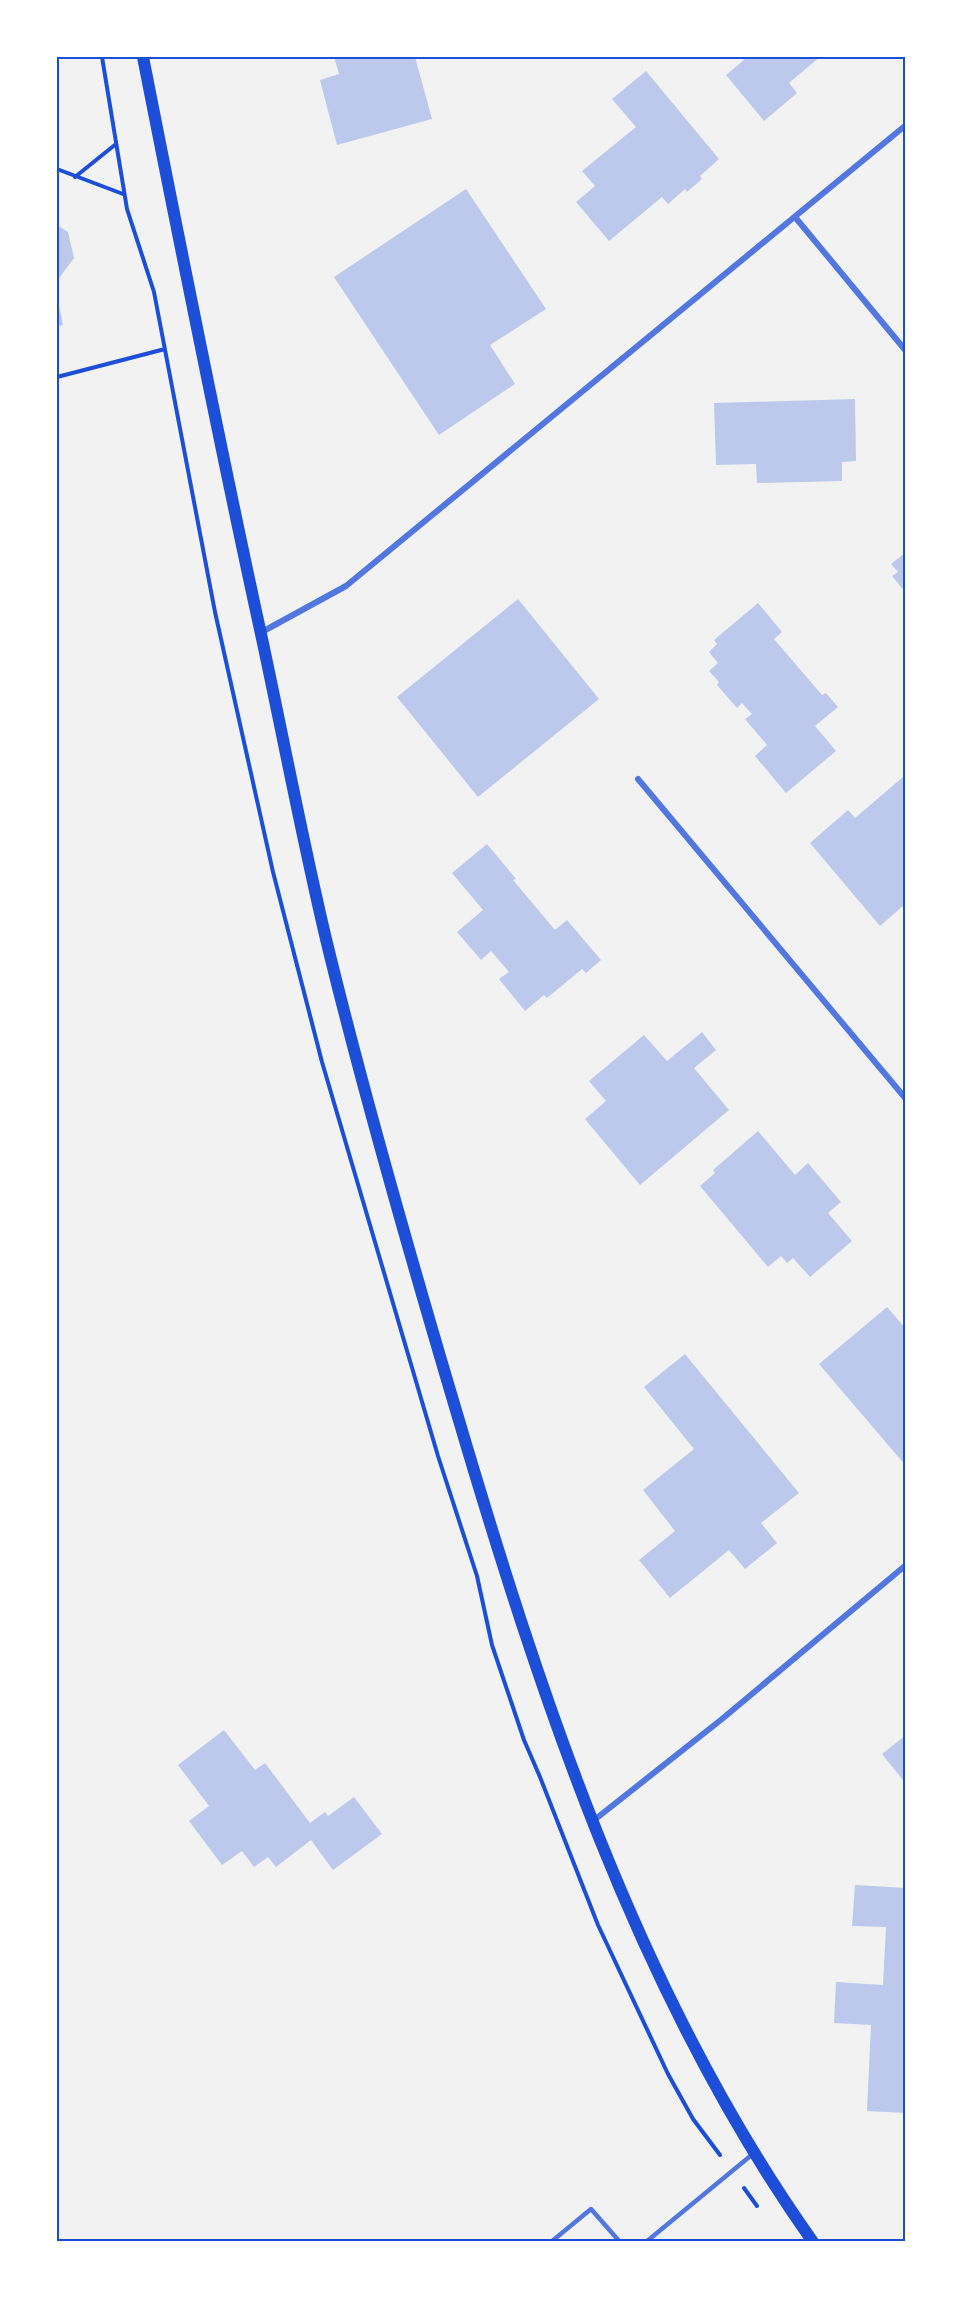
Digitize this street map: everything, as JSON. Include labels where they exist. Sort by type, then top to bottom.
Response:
[{"type":"main road","points":[[142,57],[235,522],[327,942],[425,1307],[484,1506],[517,1609],[593,1822],[661,1979],[753,2152],[813,2242]]},
{"type":"street","points":[[260,633],[346,586],[906,125]]},
{"type":"street","points":[[795,217],[906,351]]},
{"type":"street","points":[[638,779],[906,1099]]},
{"type":"street","points":[[593,1822],[722,1719],[906,1565]]},
{"type":"lane","points":[[646,2242],[753,2152]]},
{"type":"lane","points":[[551,2242],[591,2209],[620,2242]]},
{"type":"path","points":[[75,177],[116,144]]},
{"type":"path","points":[[57,169],[123,194]]},
{"type":"path","points":[[57,377],[165,349]]},
{"type":"building","points":[[334,57],[415,57],[432,119],[337,145],[320,80],[339,74]]},
{"type":"building","points":[[741,57],[820,57],[789,83],[797,93],[764,121],[726,75],[744,60]]},
{"type":"building","points":[[646,71],[719,159],[700,176],[702,179],[687,192],[685,189],[668,204],[662,197],[609,241],[576,202],[595,186],[582,171],[636,127],[612,99]]},
{"type":"building","points":[[466,189],[546,309],[490,345],[515,384],[439,435],[334,277]]},
{"type":"building","points":[[57,225],[68,232],[74,258],[57,281]]},
{"type":"building","points":[[57,296],[63,325],[57,326]]},
{"type":"building","points":[[855,399],[856,461],[842,462],[842,481],[757,483],[756,464],[716,465],[714,403]]},
{"type":"building","points":[[906,552],[906,593],[892,576],[898,572],[891,564]]},
{"type":"building","points":[[518,599],[599,699],[478,797],[397,697]]},
{"type":"building","points":[[758,603],[782,632],[774,639],[822,695],[826,693],[838,707],[815,726],[836,751],[786,793],[755,756],[767,745],[745,719],[752,714],[742,703],[737,708],[717,685],[719,682],[709,671],[718,663],[709,652],[717,644],[714,640]]},
{"type":"building","points":[[903,777],[906,781],[906,907],[904,905],[880,926],[810,843],[848,810],[855,818]]},
{"type":"building","points":[[487,844],[516,879],[513,880],[555,930],[567,920],[601,960],[586,973],[582,969],[547,998],[544,995],[525,1011],[499,979],[509,972],[491,951],[481,960],[457,932],[483,910],[452,873]]},
{"type":"building","points":[[702,1032],[716,1050],[694,1068],[729,1110],[640,1185],[585,1119],[606,1101],[589,1081],[644,1035],[667,1061]]},
{"type":"building","points":[[758,1131],[795,1175],[808,1163],[841,1202],[828,1213],[852,1241],[810,1277],[793,1258],[787,1263],[781,1256],[768,1267],[700,1186],[715,1173],[713,1170]]},
{"type":"building","points":[[887,1307],[906,1329],[906,1466],[819,1364]]},
{"type":"building","points":[[685,1354],[799,1493],[761,1523],[777,1543],[745,1569],[729,1550],[670,1598],[639,1560],[675,1531],[643,1490],[694,1449],[644,1387]]},
{"type":"building","points":[[224,1730],[255,1770],[265,1763],[310,1823],[325,1812],[328,1816],[354,1797],[382,1834],[333,1870],[311,1840],[276,1867],[268,1857],[254,1867],[242,1851],[222,1865],[189,1821],[209,1806],[178,1765]]},
{"type":"building","points":[[906,1735],[906,1784],[882,1754]]},
{"type":"building","points":[[855,1885],[906,1888],[906,2113],[867,2111],[871,2025],[834,2023],[836,1982],[883,1985],[886,1927],[852,1926]]}]
